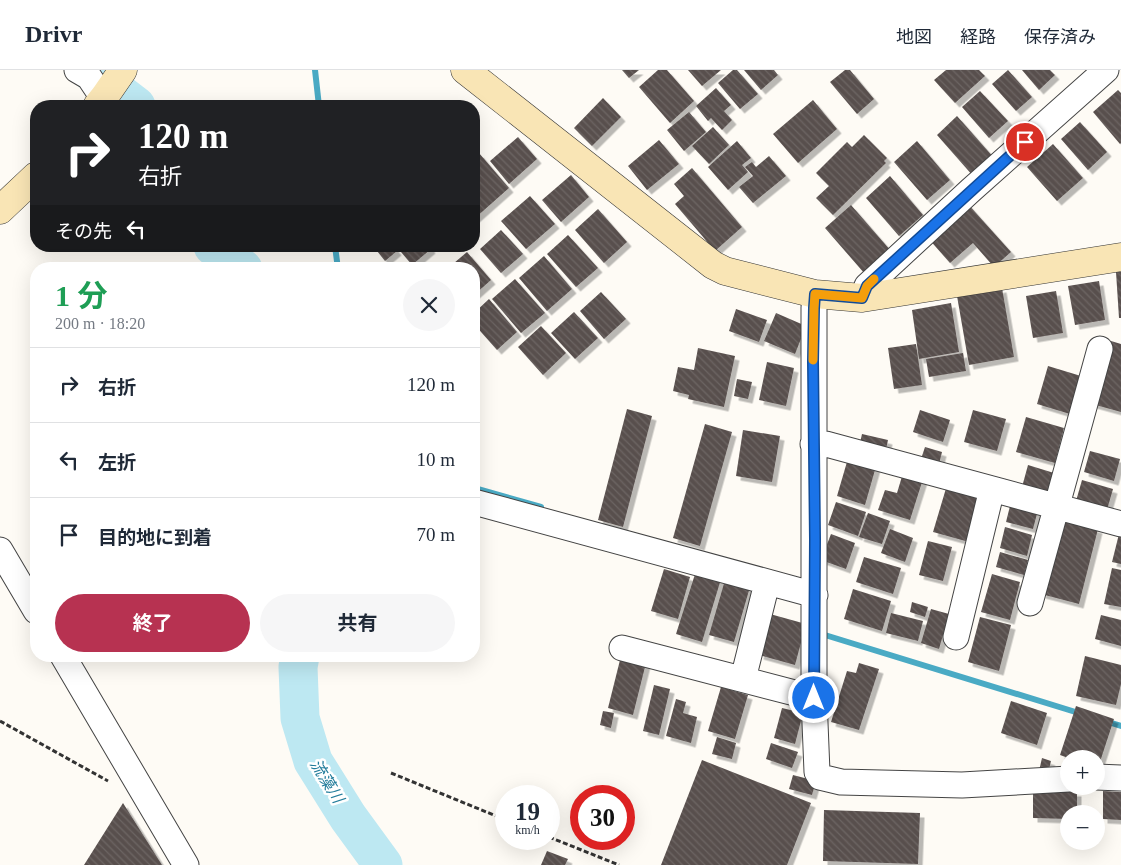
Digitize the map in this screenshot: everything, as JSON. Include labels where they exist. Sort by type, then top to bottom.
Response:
[{"type":"street","points":[[77,70],[89,77],[102,100],[124,70]]},
{"type":"street","points":[[465,70],[713,265],[725,271],[815,294],[862,298],[1121,257]]},
{"type":"street","points":[[862,298],[867,286],[1106,70]]},
{"type":"street","points":[[0,210],[30,182]]},
{"type":"street","points":[[815,294],[813,444],[814,698],[816,766],[820,777],[841,782],[962,785],[1060,780]]},
{"type":"street","points":[[1030,602],[1100,349]]},
{"type":"street","points":[[813,444],[826,444],[1121,524]]},
{"type":"street","points":[[956,637],[992,489]]},
{"type":"street","points":[[480,504],[815,596]]},
{"type":"street","points":[[0,550],[30,601]]},
{"type":"street","points":[[743,680],[767,583]]},
{"type":"street","points":[[622,648],[814,698]]},
{"type":"street","points":[[67,662],[186,865]]},
{"type":"street","points":[[1105,777],[1121,778]]},
{"type":"path","points":[[0,721],[114,784]]},
{"type":"path","points":[[390,773],[495,816]]},
{"type":"path","points":[[560,841],[619,865]]},
{"type":"building","points":[[622,70],[639,70],[629,78]]},
{"type":"building","points":[[658,70],[667,70],[694,101],[670,123],[639,87]]},
{"type":"building","points":[[688,70],[721,70],[702,86]]},
{"type":"building","points":[[733,70],[737,70],[758,94],[740,109],[718,83]]},
{"type":"building","points":[[744,70],[774,70],[778,75],[761,90]]},
{"type":"building","points":[[845,70],[850,70],[874,99],[857,114],[830,82]]},
{"type":"building","points":[[946,70],[979,70],[985,76],[955,103],[934,80]]},
{"type":"building","points":[[1008,70],[1032,97],[1016,111],[992,84]]},
{"type":"building","points":[[1022,70],[1050,70],[1055,75],[1039,90]]},
{"type":"building","points":[[716,88],[731,105],[724,111],[732,120],[722,130],[711,118],[708,121],[696,106]]},
{"type":"building","points":[[1118,90],[1121,93],[1120,144],[1093,112]]},
{"type":"building","points":[[980,91],[1008,121],[989,138],[962,107]]},
{"type":"building","points":[[603,98],[621,117],[592,146],[574,128]]},
{"type":"building","points":[[813,100],[837,129],[798,163],[773,134]]},
{"type":"building","points":[[689,112],[706,132],[684,151],[667,130]]},
{"type":"building","points":[[957,116],[995,159],[974,177],[937,135]]},
{"type":"building","points":[[1080,122],[1107,152],[1088,170],[1061,139]]},
{"type":"building","points":[[713,127],[729,145],[709,164],[692,146]]},
{"type":"building","points":[[864,135],[887,158],[884,161],[886,163],[833,215],[816,198],[829,186],[816,173],[847,142],[852,147]]},
{"type":"building","points":[[518,137],[537,159],[509,184],[490,161]]},
{"type":"building","points":[[659,140],[679,164],[647,190],[628,166]]},
{"type":"building","points":[[737,141],[751,158],[742,165],[748,172],[728,190],[708,167]]},
{"type":"building","points":[[917,141],[950,180],[927,200],[894,162]]},
{"type":"building","points":[[1053,144],[1083,178],[1057,201],[1027,167]]},
{"type":"building","points":[[480,154],[509,188],[480,214]]},
{"type":"building","points":[[769,156],[786,176],[753,203],[739,187],[753,176],[745,167],[752,162],[756,167]]},
{"type":"building","points":[[692,168],[742,227],[715,251],[675,204],[684,196],[674,184]]},
{"type":"building","points":[[571,175],[589,197],[561,222],[542,200]]},
{"type":"building","points":[[890,176],[923,215],[899,236],[866,198]]},
{"type":"building","points":[[530,196],[555,224],[526,249],[501,221]]},
{"type":"building","points":[[967,203],[1011,252],[994,267],[973,243],[950,263],[928,238]]},
{"type":"building","points":[[851,205],[891,251],[865,274],[825,228]]},
{"type":"building","points":[[598,209],[627,242],[604,263],[575,230]]},
{"type":"building","points":[[501,230],[523,254],[501,273],[480,249]]},
{"type":"building","points":[[568,235],[598,268],[576,287],[547,254]]},
{"type":"building","points":[[378,252],[396,252],[385,261]]},
{"type":"building","points":[[401,252],[427,252],[416,262],[409,262]]},
{"type":"building","points":[[467,252],[476,262],[455,262]]},
{"type":"building","points":[[544,256],[572,289],[547,311],[519,278]]},
{"type":"building","points":[[480,267],[491,280],[480,290]]},
{"type":"building","points":[[1116,272],[1121,272],[1121,318],[1119,318]]},
{"type":"building","points":[[515,279],[545,313],[521,333],[492,299]]},
{"type":"building","points":[[1099,281],[1105,320],[1075,325],[1068,286]]},
{"type":"building","points":[[1002,288],[1014,357],[969,365],[957,296]]},
{"type":"building","points":[[1056,291],[1063,333],[1033,338],[1026,296]]},
{"type":"building","points":[[601,292],[626,319],[604,339],[580,311]]},
{"type":"building","points":[[489,299],[517,332],[497,350],[480,331],[480,307]]},
{"type":"building","points":[[951,303],[959,352],[919,359],[912,310]]},
{"type":"building","points":[[736,309],[767,320],[759,342],[729,331]]},
{"type":"building","points":[[574,312],[598,338],[575,359],[551,333]]},
{"type":"building","points":[[776,313],[806,326],[795,354],[764,341]]},
{"type":"building","points":[[541,326],[566,353],[543,375],[518,347]]},
{"type":"building","points":[[1111,341],[1121,344],[1121,412],[1092,404]]},
{"type":"building","points":[[916,344],[922,385],[894,389],[888,348]]},
{"type":"building","points":[[698,348],[735,356],[724,407],[688,399],[689,395],[673,391],[678,367],[694,370]]},
{"type":"building","points":[[963,353],[966,371],[929,377],[926,359]]},
{"type":"building","points":[[767,362],[794,368],[786,406],[759,400]]},
{"type":"building","points":[[1048,366],[1081,376],[1070,414],[1037,404]]},
{"type":"building","points":[[737,379],[752,382],[748,399],[734,396]]},
{"type":"building","points":[[627,409],[652,416],[623,527],[598,520]]},
{"type":"building","points":[[920,410],[950,420],[943,442],[913,432]]},
{"type":"building","points":[[973,410],[1006,419],[997,451],[964,442]]},
{"type":"building","points":[[1026,417],[1064,428],[1055,463],[1016,452]]},
{"type":"building","points":[[705,424],[732,432],[700,546],[673,538]]},
{"type":"building","points":[[743,430],[780,436],[772,482],[736,476]]},
{"type":"building","points":[[862,434],[888,440],[885,454],[859,447]]},
{"type":"building","points":[[925,447],[942,452],[939,464],[921,459]]},
{"type":"building","points":[[1090,451],[1120,459],[1114,481],[1084,472]]},
{"type":"building","points":[[849,455],[877,463],[865,505],[837,496]]},
{"type":"building","points":[[1028,465],[1054,473],[1047,494],[1022,487]]},
{"type":"building","points":[[903,473],[923,479],[910,520],[878,510],[885,490],[897,493]]},
{"type":"building","points":[[1082,480],[1113,489],[1107,510],[1076,501]]},
{"type":"building","points":[[947,485],[983,496],[969,542],[933,532]]},
{"type":"building","points":[[836,502],[866,512],[858,536],[828,525]]},
{"type":"building","points":[[1011,502],[1038,510],[1033,529],[1006,522]]},
{"type":"building","points":[[868,513],[890,521],[882,544],[859,537]]},
{"type":"building","points":[[1061,519],[1098,529],[1079,604],[1041,594]]},
{"type":"building","points":[[1005,527],[1032,535],[1027,556],[1000,548]]},
{"type":"building","points":[[890,529],[913,538],[905,562],[881,553]]},
{"type":"building","points":[[831,534],[855,543],[846,569],[821,560]]},
{"type":"building","points":[[1119,534],[1121,534],[1121,564],[1112,562]]},
{"type":"building","points":[[928,541],[952,547],[943,581],[919,575]]},
{"type":"building","points":[[1000,552],[1028,560],[1024,575],[996,567]]},
{"type":"building","points":[[864,557],[901,568],[893,594],[856,582]]},
{"type":"building","points":[[1112,568],[1121,570],[1121,607],[1104,604]]},
{"type":"building","points":[[664,569],[690,577],[678,619],[651,611]]},
{"type":"building","points":[[696,571],[721,579],[702,642],[676,634]]},
{"type":"building","points":[[992,574],[1020,582],[1010,620],[981,612]]},
{"type":"building","points":[[725,580],[750,587],[734,642],[709,635]]},
{"type":"building","points":[[853,589],[891,601],[882,631],[844,619]]},
{"type":"building","points":[[912,602],[928,607],[925,617],[910,612]]},
{"type":"building","points":[[931,609],[949,614],[939,649],[921,643]]},
{"type":"building","points":[[891,613],[923,621],[918,641],[886,633]]},
{"type":"building","points":[[770,614],[806,624],[795,665],[759,655]]},
{"type":"building","points":[[1101,615],[1121,620],[1121,646],[1095,639]]},
{"type":"building","points":[[980,617],[1011,625],[999,671],[968,662]]},
{"type":"building","points":[[621,656],[646,663],[633,715],[608,708]]},
{"type":"building","points":[[1085,656],[1121,665],[1121,684],[1116,705],[1076,696]]},
{"type":"building","points":[[859,663],[879,669],[859,730],[831,722],[847,671],[856,673]]},
{"type":"building","points":[[654,685],[670,689],[659,735],[643,731]]},
{"type":"building","points":[[721,687],[748,695],[735,739],[708,731]]},
{"type":"building","points":[[676,699],[686,702],[683,713],[697,717],[691,743],[666,736]]},
{"type":"building","points":[[1011,701],[1047,713],[1037,745],[1001,733]]},
{"type":"building","points":[[1076,706],[1114,719],[1104,750],[1062,750]]},
{"type":"building","points":[[782,708],[803,713],[795,744],[774,738]]},
{"type":"building","points":[[603,711],[614,713],[611,728],[600,725]]},
{"type":"building","points":[[717,737],[736,743],[732,759],[712,754]]},
{"type":"building","points":[[771,743],[798,752],[792,768],[766,759]]},
{"type":"building","points":[[1042,758],[1051,761],[1048,773],[1039,771]]},
{"type":"building","points":[[702,760],[811,803],[787,865],[661,865]]},
{"type":"building","points":[[793,775],[816,781],[812,795],[789,789]]},
{"type":"building","points":[[1033,791],[1060,792],[1060,795],[1077,795],[1077,805],[1060,805],[1060,819],[1033,818]]},
{"type":"building","points":[[1105,791],[1121,792],[1121,820],[1105,819],[1105,805],[1103,805]]},
{"type":"building","points":[[123,803],[162,865],[84,865]]},
{"type":"building","points":[[824,810],[920,813],[918,864],[823,861]]},
{"type":"building","points":[[547,851],[568,859],[565,865],[541,865]]},
{"type":"waterway","name":"流藻川","points":[[89,70],[128,100]]},
{"type":"waterway","points":[[315,70],[318,100]]},
{"type":"waterway","name":"流藻川","points":[[221,252],[234,262]]},
{"type":"waterway","points":[[336,252],[337,262]]},
{"type":"waterway","points":[[480,490],[541,507]]},
{"type":"waterway","points":[[825,635],[1082,714]]},
{"type":"waterway","name":"流藻川","points":[[299,662],[300,718],[313,761],[348,817],[383,865]]},
{"type":"waterway","points":[[1105,721],[1121,726]]},
{"type":"slow traffic","points":[[813,360],[815,294],[862,298],[867,286],[874,279]]},
{"type":"route","points":[[814,698],[813,361],[815,294],[862,298],[867,286],[1025,142]]}]
